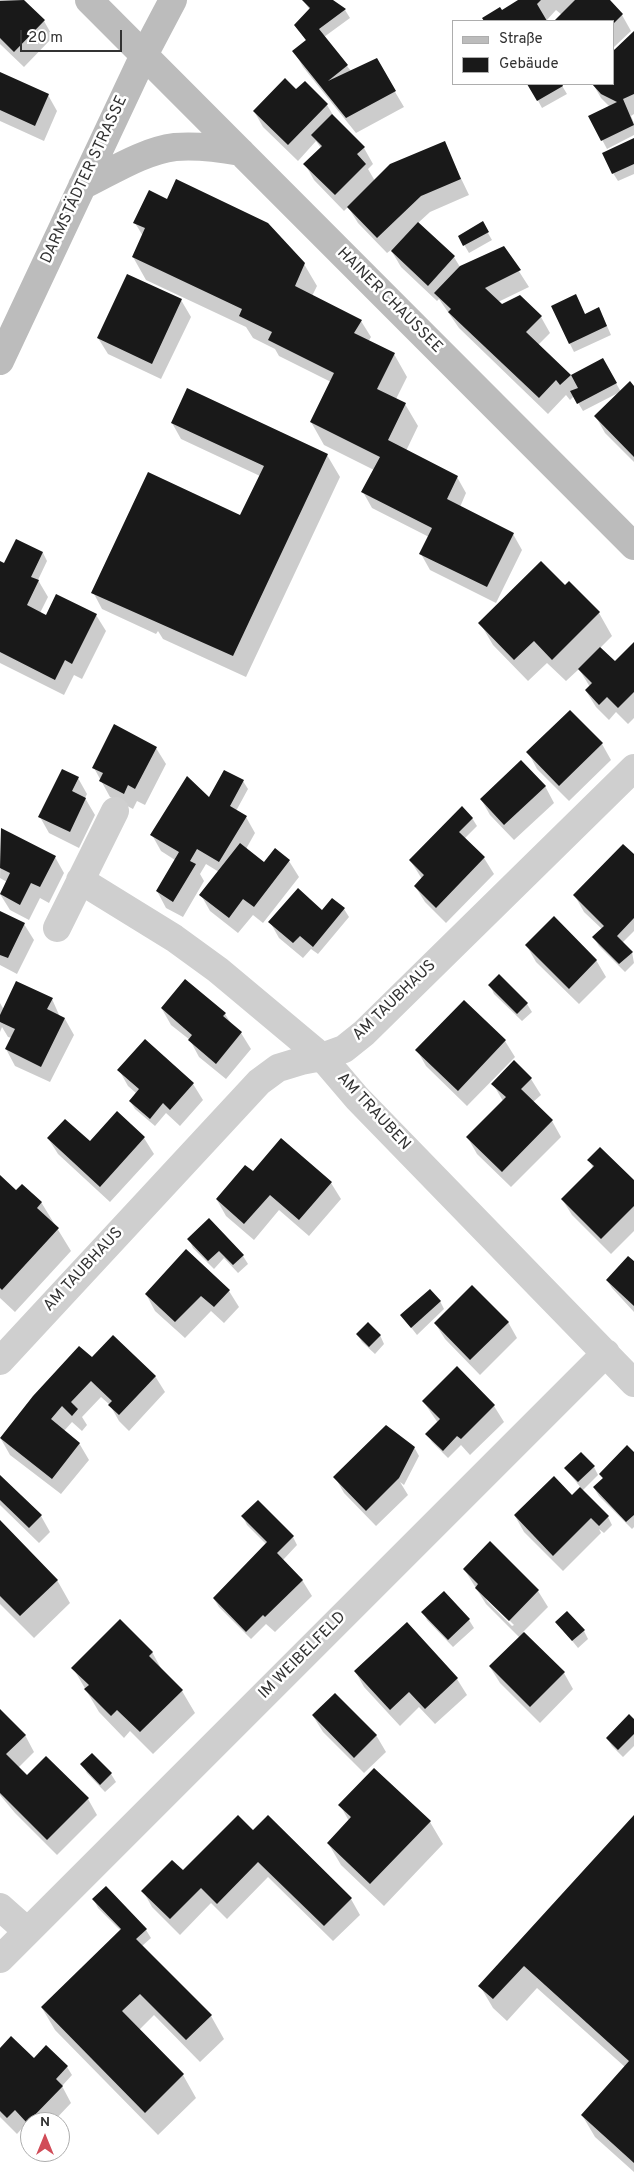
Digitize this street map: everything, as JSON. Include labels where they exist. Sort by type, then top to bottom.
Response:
[{"type":"street","name":"HAINER CHAUSSEE","points":[[89,0],[634,546]]},
{"type":"street","name":"DARMSTÄDTER STRASSE","points":[[0,361],[144,55],[172,0]]},
{"type":"street","points":[[82,186],[145,156],[174,147],[212,147],[241,152]]},
{"type":"street","name":"AM TAUBHAUS","points":[[0,1361],[259,1082],[278,1068],[322,1057],[344,1049],[364,1034],[634,768]]},
{"type":"street","points":[[57,928],[115,811]]},
{"type":"street","name":"AM TRAUBEN","points":[[80,880],[174,938],[218,970],[322,1057],[357,1098],[634,1382]]},
{"type":"street","name":"IM WEIBELFELD","points":[[0,1959],[606,1353]]},
{"type":"street","points":[[0,1907],[27,1931]]},
{"type":"building","points":[[24,0],[45,20],[14,52],[0,38],[0,1]]},
{"type":"building","points":[[302,0],[333,0],[346,9],[319,29],[348,65],[328,81],[377,58],[396,91],[346,118],[292,51],[306,40],[294,25],[310,8]]},
{"type":"building","points":[[518,0],[541,0],[537,4],[546,20],[483,20],[482,18],[500,7],[502,10]]},
{"type":"building","points":[[575,0],[610,0],[623,14],[614,23],[614,20],[555,20]]},
{"type":"building","points":[[634,31],[634,94],[623,99],[634,125],[601,141],[588,116],[617,102],[601,94],[593,85],[614,85],[614,50]]},
{"type":"building","points":[[0,72],[49,94],[35,126],[0,110]]},
{"type":"building","points":[[285,78],[296,89],[305,81],[328,104],[288,145],[253,111]]},
{"type":"building","points":[[528,85],[562,85],[563,86],[537,101]]},
{"type":"building","points":[[332,114],[365,147],[357,154],[366,164],[335,195],[303,164],[322,146],[311,135]]},
{"type":"building","points":[[634,138],[634,164],[612,174],[602,153]]},
{"type":"building","points":[[445,141],[461,179],[421,196],[377,238],[347,207],[390,164]]},
{"type":"building","points":[[176,179],[268,223],[305,263],[295,286],[362,320],[354,333],[395,353],[377,389],[406,403],[388,440],[458,476],[447,499],[514,533],[487,587],[419,554],[432,528],[361,492],[380,457],[310,422],[334,373],[268,340],[272,332],[239,316],[242,309],[132,257],[145,228],[133,223],[149,190],[167,199]]},
{"type":"building","points":[[483,221],[489,232],[463,246],[458,236]]},
{"type":"building","points":[[418,222],[455,256],[428,286],[391,251]]},
{"type":"building","points":[[504,246],[521,270],[485,288],[502,304],[520,295],[542,316],[526,332],[571,375],[560,385],[556,380],[539,398],[448,312],[451,309],[434,293],[460,266]]},
{"type":"building","points":[[127,274],[182,299],[152,364],[97,338]]},
{"type":"building","points":[[576,294],[585,314],[599,307],[607,326],[569,344],[551,306]]},
{"type":"building","points":[[603,358],[617,383],[577,404],[570,391],[578,388],[571,375]]},
{"type":"building","points":[[630,381],[634,386],[634,457],[594,416]]},
{"type":"building","points":[[187,388],[328,454],[233,656],[91,593],[148,472],[240,515],[264,466],[171,423]]},
{"type":"building","points":[[16,539],[43,552],[31,577],[39,580],[27,605],[46,615],[56,594],[97,614],[72,664],[65,660],[55,680],[0,652],[0,561],[4,563]]},
{"type":"building","points":[[541,561],[565,585],[569,581],[600,612],[552,660],[534,641],[514,660],[478,623]]},
{"type":"building","points":[[634,642],[634,692],[618,708],[607,697],[599,705],[585,690],[592,683],[578,669],[600,647],[615,661]]},
{"type":"building","points":[[570,710],[603,743],[559,786],[526,752]]},
{"type":"building","points":[[114,724],[157,747],[135,789],[128,785],[124,794],[99,781],[103,773],[92,768]]},
{"type":"building","points":[[521,760],[546,786],[504,825],[480,799]]},
{"type":"building","points":[[62,769],[79,777],[72,791],[86,798],[70,832],[38,817]]},
{"type":"building","points":[[224,770],[244,780],[230,806],[247,816],[219,862],[197,849],[190,861],[196,864],[173,902],[156,891],[179,852],[150,835],[187,776],[209,797]]},
{"type":"building","points":[[462,806],[473,818],[459,832],[485,857],[436,908],[414,886],[424,875],[409,860]]},
{"type":"building","points":[[1,828],[56,856],[40,887],[31,883],[20,905],[0,894],[10,873],[0,868]]},
{"type":"building","points":[[240,843],[264,862],[275,848],[290,860],[254,907],[243,899],[229,918],[199,895]]},
{"type":"building","points":[[623,844],[634,854],[634,918],[617,936],[633,952],[619,964],[592,937],[604,926],[573,895]]},
{"type":"building","points":[[298,888],[322,910],[332,898],[345,908],[313,947],[300,936],[293,943],[268,922]]},
{"type":"building","points":[[0,911],[25,923],[8,958],[0,955]]},
{"type":"building","points":[[554,916],[597,960],[569,989],[525,945]]},
{"type":"building","points":[[499,974],[528,1003],[517,1014],[488,985]]},
{"type":"building","points":[[185,979],[226,1013],[223,1016],[242,1032],[216,1064],[188,1040],[192,1035],[161,1008]]},
{"type":"building","points":[[16,981],[53,998],[47,1009],[65,1018],[41,1067],[5,1049],[15,1029],[0,1022],[0,1015]]},
{"type":"building","points":[[464,1000],[506,1040],[458,1091],[415,1050]]},
{"type":"building","points":[[145,1039],[194,1083],[170,1110],[163,1103],[150,1119],[129,1101],[139,1089],[117,1070]]},
{"type":"building","points":[[514,1060],[532,1078],[521,1089],[553,1120],[502,1172],[466,1137],[506,1097],[491,1084]]},
{"type":"building","points":[[117,1111],[145,1137],[100,1187],[47,1138],[65,1119],[90,1141]]},
{"type":"building","points":[[281,1138],[332,1182],[299,1220],[270,1195],[244,1224],[216,1199],[245,1165],[253,1171]]},
{"type":"building","points":[[600,1147],[634,1180],[634,1206],[601,1239],[561,1199],[594,1166],[587,1160]]},
{"type":"building","points":[[0,1175],[16,1190],[22,1184],[42,1202],[37,1208],[59,1228],[2,1290],[0,1288]]},
{"type":"building","points":[[209,1218],[244,1255],[233,1265],[219,1251],[208,1261],[187,1239]]},
{"type":"building","points":[[186,1249],[230,1290],[214,1307],[201,1296],[175,1322],[145,1294]]},
{"type":"building","points":[[628,1256],[634,1261],[634,1306],[606,1280]]},
{"type":"building","points":[[472,1285],[509,1322],[470,1360],[434,1323]]},
{"type":"building","points":[[430,1289],[441,1301],[411,1328],[400,1315]]},
{"type":"building","points":[[368,1322],[381,1335],[369,1347],[356,1334]]},
{"type":"building","points":[[113,1335],[156,1376],[119,1415],[108,1405],[112,1401],[91,1381],[71,1402],[78,1409],[72,1416],[62,1406],[51,1419],[80,1443],[52,1479],[0,1438],[33,1396],[79,1346],[92,1357]]},
{"type":"building","points":[[457,1366],[495,1405],[461,1439],[457,1436],[443,1451],[425,1434],[440,1419],[422,1401]]},
{"type":"building","points":[[386,1425],[415,1447],[399,1478],[366,1511],[333,1477]]},
{"type":"building","points":[[627,1445],[634,1452],[634,1515],[626,1522],[593,1487],[603,1478],[599,1474]]},
{"type":"building","points":[[581,1452],[595,1466],[578,1482],[564,1468]]},
{"type":"building","points":[[0,1475],[42,1515],[29,1528],[0,1500]]},
{"type":"building","points":[[554,1476],[572,1495],[580,1487],[609,1516],[599,1526],[591,1518],[553,1556],[514,1515]]},
{"type":"building","points":[[258,1500],[294,1536],[277,1553],[303,1580],[265,1617],[263,1615],[246,1632],[213,1598],[267,1542],[241,1516]]},
{"type":"building","points":[[0,1520],[58,1580],[20,1616],[0,1596]]},
{"type":"building","points":[[490,1541],[539,1590],[509,1621],[475,1588],[478,1584],[463,1569]]},
{"type":"building","points":[[444,1591],[470,1619],[448,1640],[421,1612]]},
{"type":"building","points":[[567,1611],[585,1630],[572,1641],[555,1622]]},
{"type":"building","points":[[120,1619],[153,1652],[149,1656],[183,1690],[140,1732],[117,1710],[111,1716],[84,1689],[89,1685],[71,1668]]},
{"type":"building","points":[[407,1622],[458,1678],[425,1709],[409,1692],[390,1710],[354,1671]]},
{"type":"building","points":[[524,1632],[565,1672],[530,1707],[489,1666]]},
{"type":"building","points":[[335,1693],[377,1735],[354,1758],[312,1715]]},
{"type":"building","points":[[0,1709],[26,1735],[6,1754],[27,1775],[46,1756],[89,1798],[47,1840],[0,1793]]},
{"type":"building","points":[[629,1714],[634,1719],[634,1734],[618,1750],[606,1738]]},
{"type":"building","points":[[92,1753],[112,1773],[100,1785],[80,1764]]},
{"type":"building","points":[[374,1768],[431,1821],[370,1884],[327,1843],[351,1817],[338,1805]]},
{"type":"building","points":[[238,1815],[253,1830],[268,1815],[352,1898],[324,1926],[258,1862],[217,1904],[201,1888],[170,1919],[141,1891],[172,1860],[183,1870]]},
{"type":"building","points":[[634,1815],[634,2163],[581,2115],[629,2061],[524,1966],[493,1999],[478,1986]]},
{"type":"building","points":[[106,1886],[147,1929],[136,1939],[212,2015],[186,2040],[140,1994],[122,2011],[184,2074],[145,2113],[41,2007],[121,1929],[92,1899]]},
{"type":"building","points":[[11,2036],[34,2058],[46,2045],[68,2066],[56,2079],[63,2086],[38,2112],[20,2112],[20,2115],[15,2110],[7,2118],[0,2111],[0,2048]]}]
